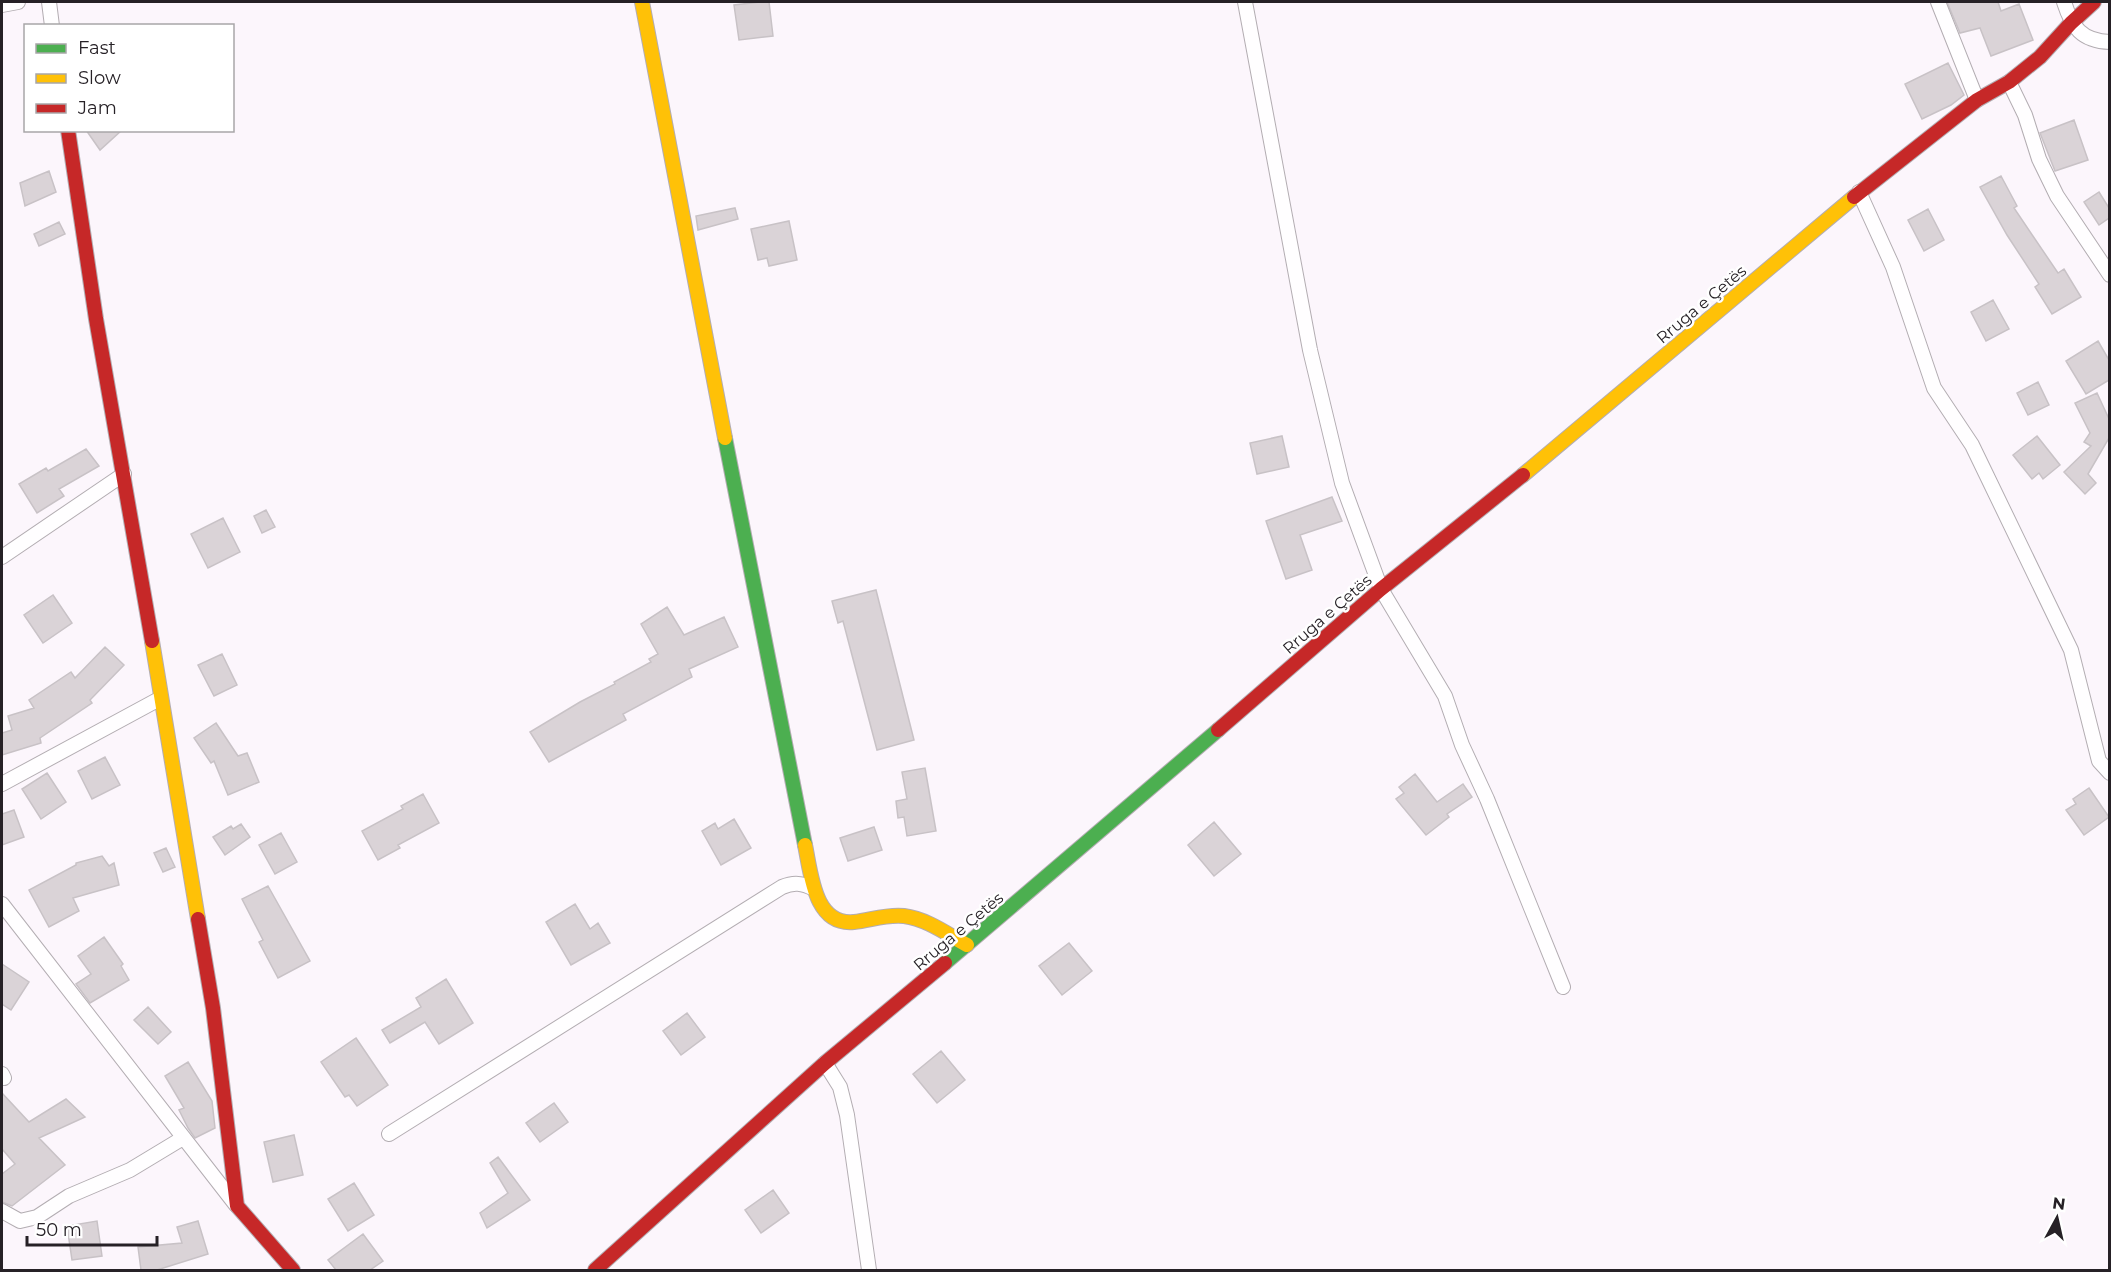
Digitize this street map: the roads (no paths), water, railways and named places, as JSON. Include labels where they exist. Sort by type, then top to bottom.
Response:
[{"type":"street","points":[[2,5],[18,2]]},
{"type":"street","points":[[49,2],[52,24]]},
{"type":"street","points":[[642,2],[771,681],[818,901],[826,912],[837,920],[850,924],[891,915],[906,916],[967,945]]},
{"type":"street","points":[[1245,2],[1310,350],[1342,483],[1381,589],[1445,696],[1462,745],[1487,799],[1563,987]]},
{"type":"street","points":[[1938,2],[1977,100]]},
{"type":"street","points":[[2064,2],[2071,23],[2093,42],[2109,42]]},
{"type":"street","name":"Rruga e Çetës","points":[[596,1270],[825,1063],[967,945],[1381,589],[1516,481],[1859,192],[1977,100],[2009,81],[2040,57],[2094,2]]},
{"type":"street","points":[[2009,81],[2025,115],[2039,159],[2057,196],[2109,275]]},
{"type":"street","points":[[68,132],[96,319],[213,1008],[237,1206]]},
{"type":"street","points":[[1859,192],[1893,267],[1934,388],[1972,445],[2071,650],[2098,761],[2109,773]]},
{"type":"street","points":[[2,557],[124,474]]},
{"type":"street","points":[[2,783],[161,698]]},
{"type":"street","points":[[389,1134],[782,887],[793,883],[814,888]]},
{"type":"street","points":[[2,904],[183,1138],[292,1270]]},
{"type":"street","points":[[825,1063],[840,1087],[847,1115],[869,1270]]},
{"type":"street","points":[[2,1211],[20,1221],[37,1217],[69,1196],[130,1170],[183,1138]]}]
